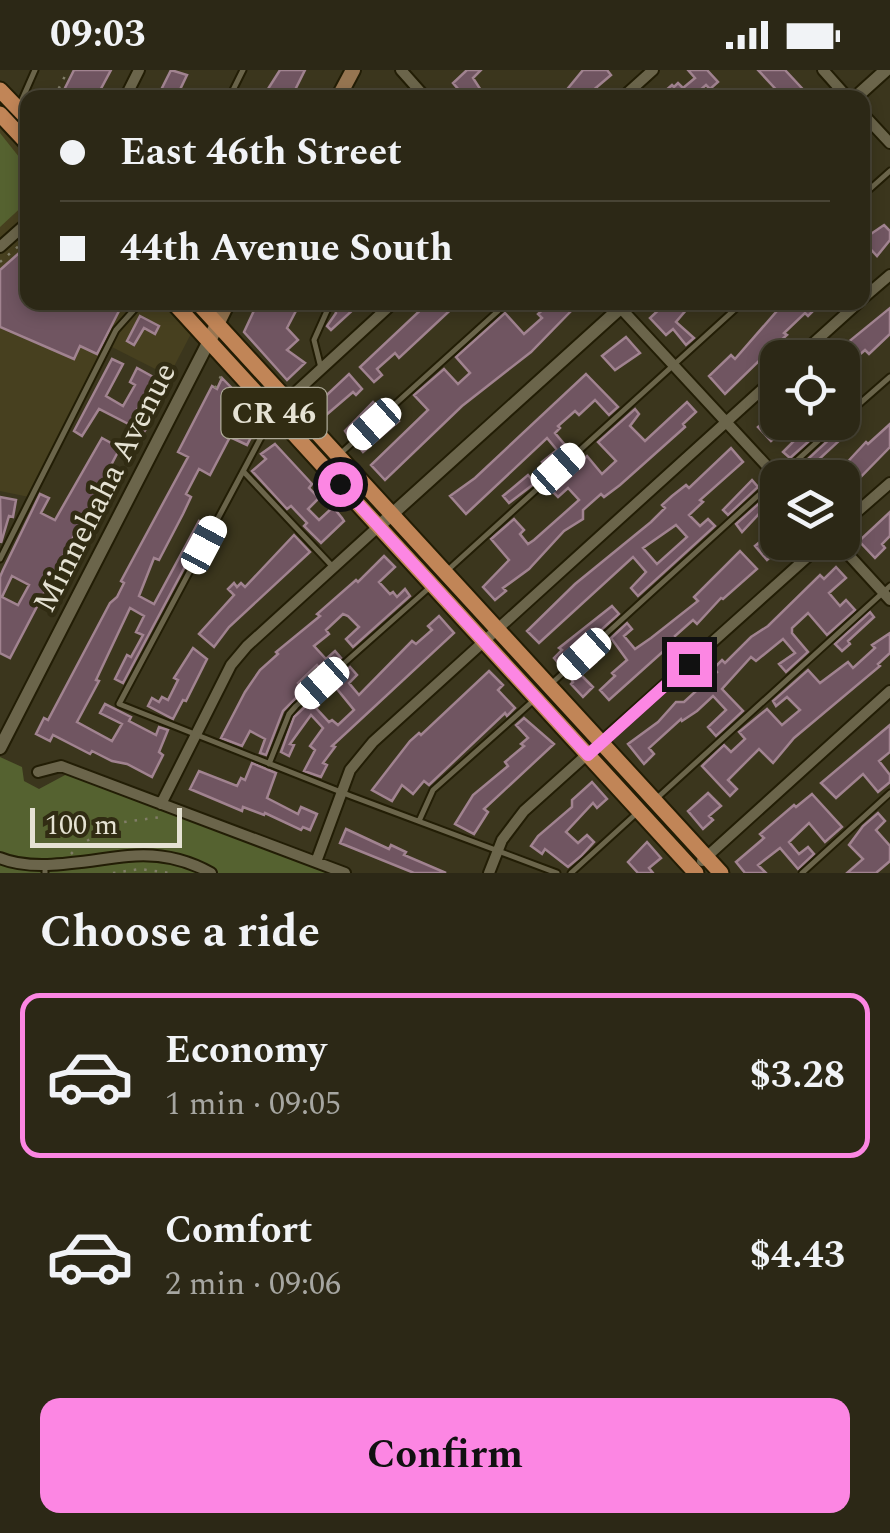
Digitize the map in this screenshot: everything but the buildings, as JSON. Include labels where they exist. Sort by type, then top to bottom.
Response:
[{"type":"main road","points":[[0,90],[14,117]]},
{"type":"main road","name":"CR 46","points":[[180,310],[274,413],[385,521],[444,572],[588,755],[721,873]]},
{"type":"main road","name":"CR 46","points":[[204,310],[338,456],[432,585],[490,635]]},
{"type":"main road","name":"Minnehaha Avenue","points":[[209,341],[224,310]]},
{"type":"main road","name":"CR 46","points":[[542,692],[602,743],[692,872]]},
{"type":"street","points":[[401,70],[419,90]]},
{"type":"street","points":[[410,80],[422,70]]},
{"type":"street","points":[[631,90],[653,70]]},
{"type":"street","points":[[823,70],[844,90]]},
{"type":"street","points":[[862,90],[886,70]]},
{"type":"street","points":[[870,122],[890,143]]},
{"type":"street","points":[[0,247],[20,229]]},
{"type":"street","points":[[870,293],[890,275]]},
{"type":"street","points":[[274,413],[385,310]]},
{"type":"street","points":[[164,808],[194,735],[231,665],[247,646],[614,310]]},
{"type":"street","points":[[626,310],[762,460]]},
{"type":"street","points":[[817,340],[851,310]]},
{"type":"street","name":"Minnehaha Avenue","points":[[0,747],[209,341]]},
{"type":"street","points":[[316,862],[350,770],[373,742],[760,391]]},
{"type":"street","points":[[860,510],[890,483]]},
{"type":"street","points":[[489,873],[511,825],[524,811],[804,560]]},
{"type":"street","points":[[855,560],[888,593]]},
{"type":"street","points":[[692,872],[890,691]]},
{"type":"street","points":[[38,772],[61,766],[345,873]]},
{"type":"street","points":[[2,864],[45,872],[70,870],[118,857],[152,856],[174,858],[211,873]]},
{"type":"lane","points":[[870,189],[890,171]]},
{"type":"lane","points":[[0,559],[116,330],[134,310]]},
{"type":"lane","points":[[322,368],[314,340],[327,310]]},
{"type":"lane","points":[[338,456],[499,310]]},
{"type":"lane","points":[[444,572],[734,310]]},
{"type":"lane","points":[[860,404],[890,377]]},
{"type":"lane","points":[[274,413],[119,704],[557,873]]},
{"type":"lane","points":[[797,460],[820,440]]},
{"type":"lane","points":[[243,472],[333,567]]},
{"type":"lane","points":[[419,822],[433,790],[760,493]]},
{"type":"lane","points":[[269,764],[296,706],[432,585]]},
{"type":"lane","points":[[571,873],[888,593]]},
{"type":"lane","points":[[802,873],[890,793]]},
{"type":"path","points":[[0,262],[20,245]]},
{"type":"path","points":[[214,385],[223,372]]},
{"type":"path","points":[[69,860],[74,850],[100,832],[117,823],[155,820],[164,808]]},
{"type":"path","points":[[140,819],[147,811]]},
{"type":"path","points":[[112,873],[170,873]]},
{"type":"shaded area","points":[[0,121],[20,144],[20,310],[203,310],[169,376],[108,345],[29,497],[0,491]]},
{"type":"green space","points":[[0,133],[20,158],[20,208],[0,227]]},
{"type":"green space","points":[[0,757],[22,767],[24,781],[39,789],[67,774],[327,873],[0,873]]},
{"type":"route","points":[[340,484],[588,755],[689,664]]}]
